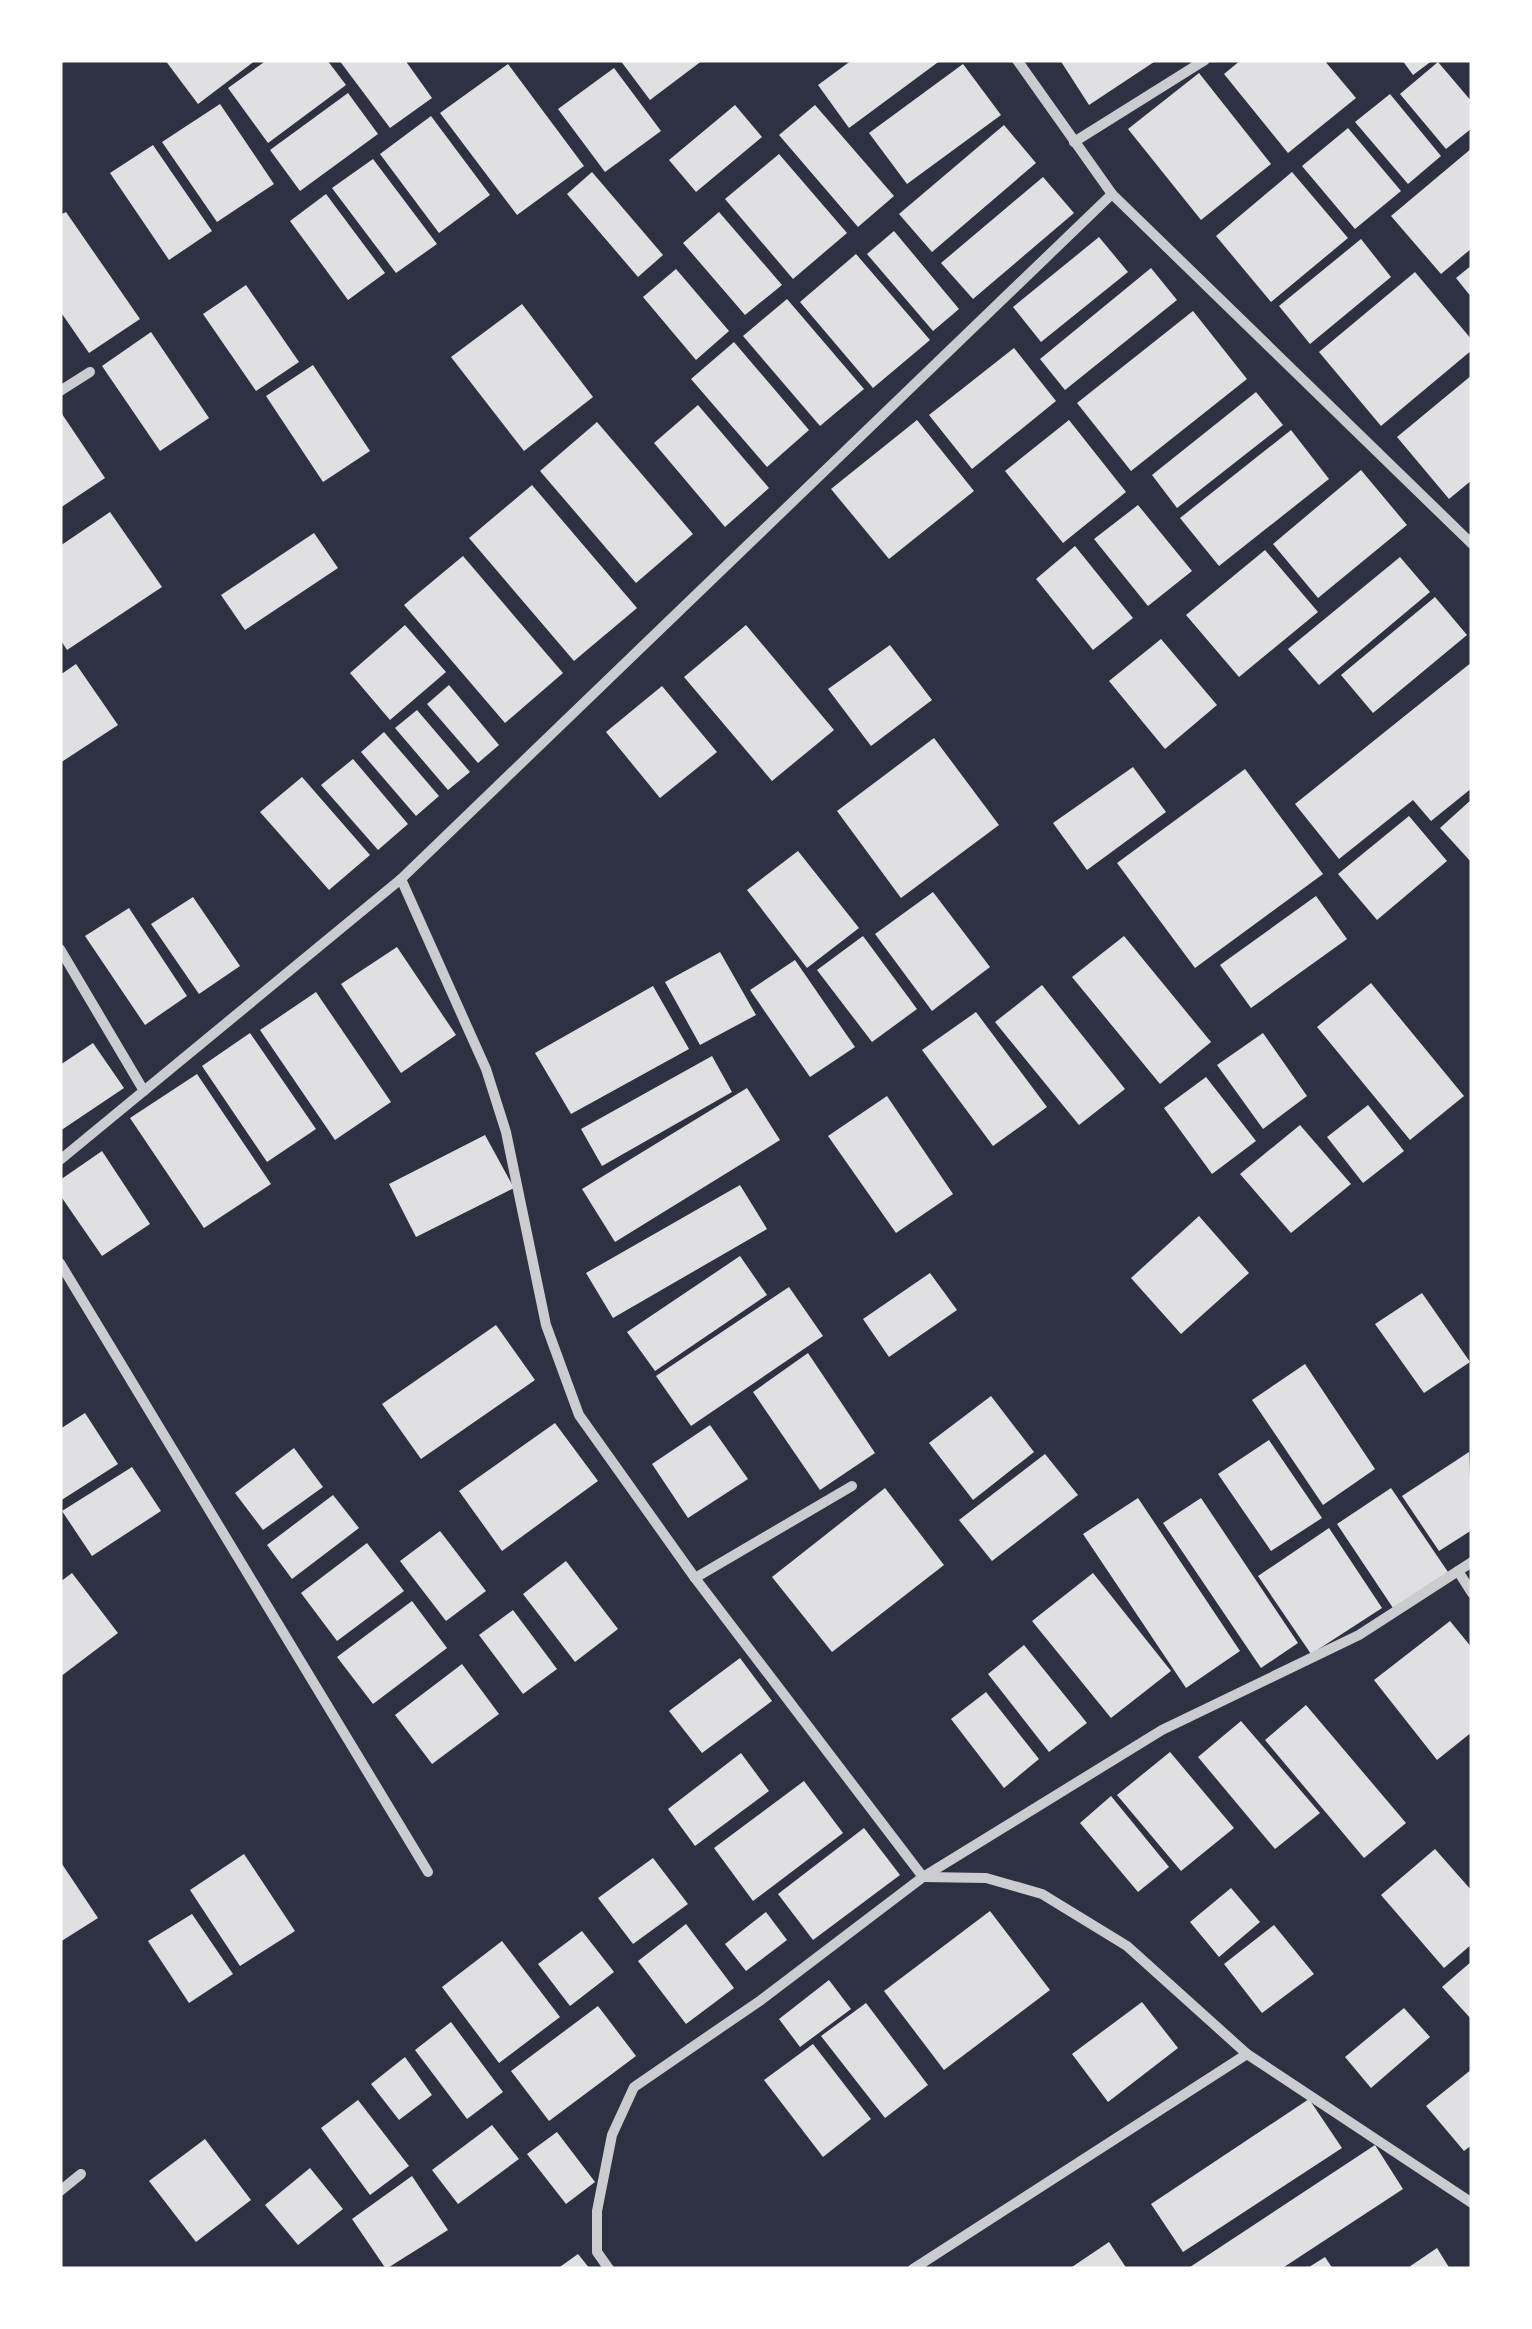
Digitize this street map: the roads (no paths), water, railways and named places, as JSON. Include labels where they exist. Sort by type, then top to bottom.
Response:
[{"type":"street","points":[[1017,60],[1112,194],[1472,544]]},
{"type":"street","points":[[1074,142],[1205,60]]},
{"type":"street","points":[[60,1160],[401,878],[1112,194]]},
{"type":"street","points":[[60,391],[90,372]]},
{"type":"street","points":[[401,878],[486,1068],[506,1132],[546,1325],[579,1415],[695,1578],[923,1877]]},
{"type":"street","points":[[60,950],[144,1091]]},
{"type":"street","points":[[60,1264],[428,1872]]},
{"type":"street","points":[[695,1578],[852,1486]]},
{"type":"street","points":[[609,2269],[597,2252],[597,2211],[612,2135],[634,2087],[760,2000],[923,1877],[1162,1730],[1360,1635],[1472,1562]]},
{"type":"street","points":[[1458,1571],[1472,1592]]},
{"type":"street","points":[[923,1877],[986,1878],[1042,1894],[1127,1946],[1247,2054],[1472,2203]]},
{"type":"street","points":[[914,2269],[1247,2054]]},
{"type":"street","points":[[60,2191],[80,2174]]}]
